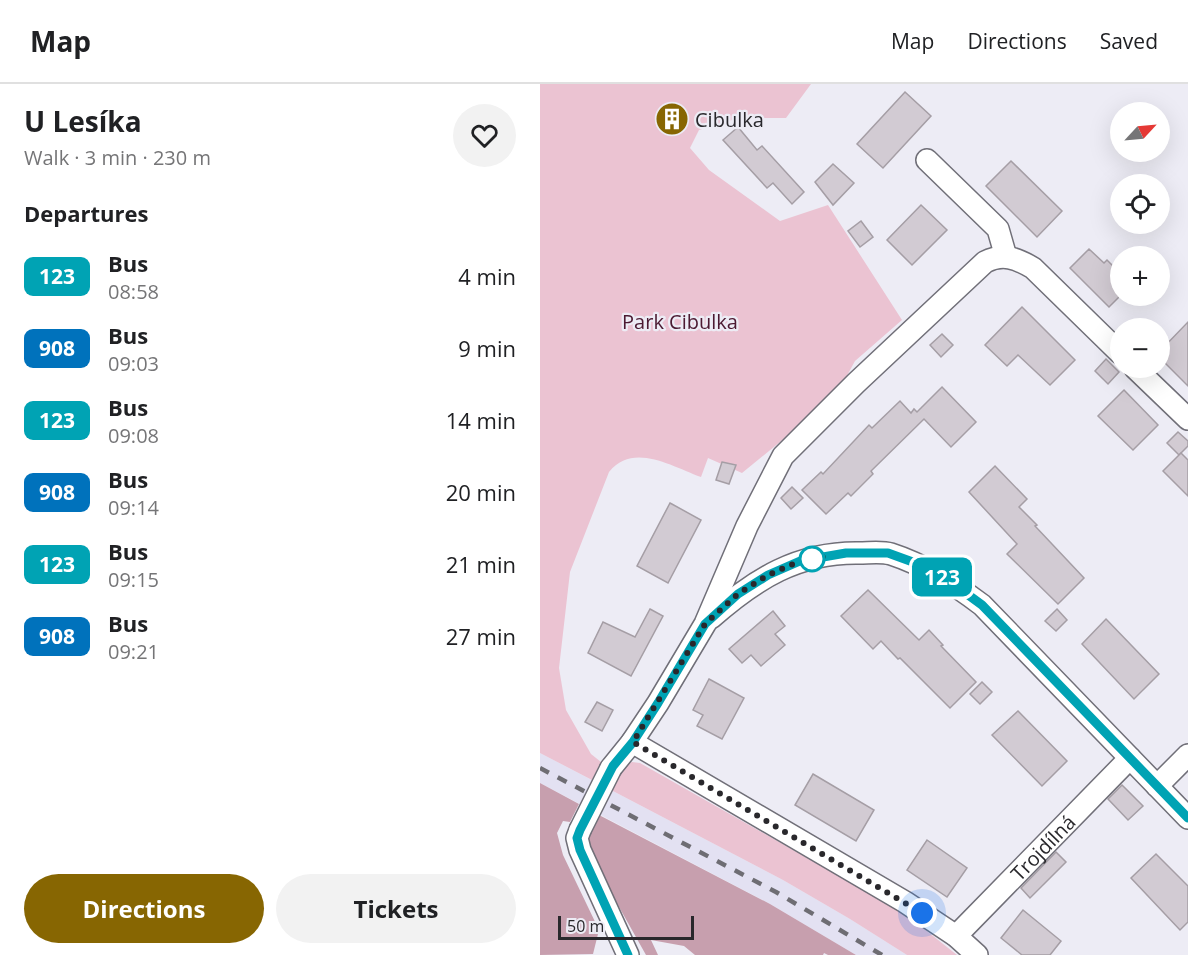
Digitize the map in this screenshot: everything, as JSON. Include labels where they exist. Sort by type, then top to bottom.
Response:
[{"type":"street","points":[[927,160],[998,229],[1006,257]]},
{"type":"street","points":[[628,955],[580,850],[577,838],[611,768],[633,742],[705,624],[747,526],[783,456],[856,383],[985,262],[995,257],[1019,260],[1033,268],[1110,343]]},
{"type":"street","points":[[1145,378],[1188,419]]},
{"type":"street","points":[[705,624],[738,594],[768,575],[800,561],[846,553],[888,553],[921,565],[952,583],[982,605],[1188,818]]},
{"type":"street","points":[[633,742],[905,902],[956,936],[977,955]]},
{"type":"street","points":[[1157,786],[1188,755]]},
{"type":"street","name":"Trojdílná","points":[[956,936],[1130,758]]},
{"type":"shaded area","points":[[540,753],[783,880],[907,955],[856,955],[770,904],[540,783]]},
{"type":"shaded area","points":[[540,783],[579,804],[570,822],[563,821],[557,833],[563,855],[599,930],[593,954],[540,955]]},
{"type":"shaded area","points":[[599,815],[770,904],[856,955],[824,953],[823,955],[695,955],[684,946],[651,940],[658,955],[646,955],[586,848],[590,832]]},
{"type":"green space","name":"Park Cibulka","points":[[540,84],[811,84],[786,118],[739,118],[699,130],[690,148],[709,170],[780,221],[828,205],[902,320],[855,361],[838,392],[742,473],[708,458],[701,477],[653,459],[641,457],[619,463],[609,472],[570,572],[559,668],[566,710],[591,754],[601,762],[592,780],[540,753]]},
{"type":"green space","points":[[632,762],[640,763],[904,913],[957,955],[907,955],[783,880],[611,790],[625,765]]},
{"type":"building","points":[[905,92],[931,116],[883,168],[857,144]]},
{"type":"building","name":"Cibulka","points":[[670,109],[683,117],[675,129],[662,122]]},
{"type":"building","points":[[738,127],[757,150],[762,146],[804,192],[792,204],[773,183],[767,188],[723,140]]},
{"type":"building","points":[[1011,161],[1062,211],[1037,237],[986,186]]},
{"type":"building","points":[[833,164],[854,183],[833,205],[815,182]]},
{"type":"building","points":[[921,205],[947,230],[912,265],[887,240]]},
{"type":"building","points":[[861,221],[873,237],[860,247],[848,231]]},
{"type":"building","points":[[1089,249],[1104,263],[1107,260],[1110,263],[1110,306],[1109,307],[1070,268]]},
{"type":"building","points":[[1022,307],[1075,360],[1050,385],[1018,355],[1007,366],[985,345]]},
{"type":"building","points":[[1188,322],[1188,386],[1170,368],[1170,341]]},
{"type":"building","points":[[942,334],[953,345],[941,357],[930,345]]},
{"type":"building","points":[[1106,359],[1110,363],[1110,378],[1114,378],[1108,384],[1095,371]]},
{"type":"building","points":[[942,387],[976,422],[951,447],[924,419],[871,471],[873,474],[851,496],[848,493],[826,514],[802,490],[821,472],[823,474],[869,425],[872,428],[900,401],[911,413],[914,409],[917,412]]},
{"type":"building","points":[[1124,390],[1158,425],[1133,450],[1098,416]]},
{"type":"building","points":[[1178,432],[1188,441],[1188,446],[1179,455],[1167,443]]},
{"type":"building","points":[[1181,453],[1188,460],[1188,496],[1163,471]]},
{"type":"building","points":[[722,462],[736,465],[729,484],[716,480]]},
{"type":"building","points":[[995,466],[1027,499],[1019,507],[1084,578],[1058,604],[1007,554],[1017,544],[969,492]]},
{"type":"building","points":[[792,487],[803,498],[791,509],[781,498]]},
{"type":"building","points":[[670,503],[701,520],[668,583],[637,566]]},
{"type":"building","points":[[868,590],[919,640],[929,630],[943,645],[941,646],[976,682],[950,708],[881,641],[873,649],[841,616]]},
{"type":"building","points":[[650,609],[663,616],[631,676],[588,653],[603,622],[635,637]]},
{"type":"building","points":[[1057,609],[1067,620],[1056,631],[1045,621]]},
{"type":"building","points":[[773,611],[785,626],[775,634],[785,645],[761,666],[751,655],[742,663],[729,649]]},
{"type":"building","points":[[1106,619],[1159,674],[1134,699],[1082,644]]},
{"type":"building","points":[[709,679],[744,698],[722,739],[697,726],[703,715],[693,710]]},
{"type":"building","points":[[982,682],[992,692],[980,704],[970,694]]},
{"type":"building","points":[[597,702],[613,710],[602,731],[585,722]]},
{"type":"building","points":[[1018,711],[1067,761],[1042,786],[992,735]]},
{"type":"building","points":[[813,774],[874,810],[856,841],[795,805]]},
{"type":"building","points":[[1122,785],[1143,806],[1128,820],[1108,799]]},
{"type":"building","points":[[927,840],[967,868],[947,897],[907,870]]},
{"type":"building","points":[[1056,852],[1066,862],[1030,898],[1021,888]]},
{"type":"building","points":[[1156,854],[1188,886],[1188,922],[1180,930],[1131,878]]},
{"type":"building","points":[[1023,910],[1061,941],[1050,955],[1022,955],[1001,938]]},
{"type":"railway","points":[[540,768],[776,892],[882,955]]},
{"type":"bus line","name":"123","points":[[628,955],[580,850],[577,838],[580,830],[613,766],[633,742],[705,624],[738,594],[768,575],[800,561],[846,553],[888,553],[921,565],[952,583],[982,605],[1188,818]]},
{"type":"place","name":"Cibulka","points":[[672,119]]},
{"type":"route","points":[[812,559],[823,557],[800,561],[768,575],[738,594],[705,624],[633,742],[922,913]]}]
